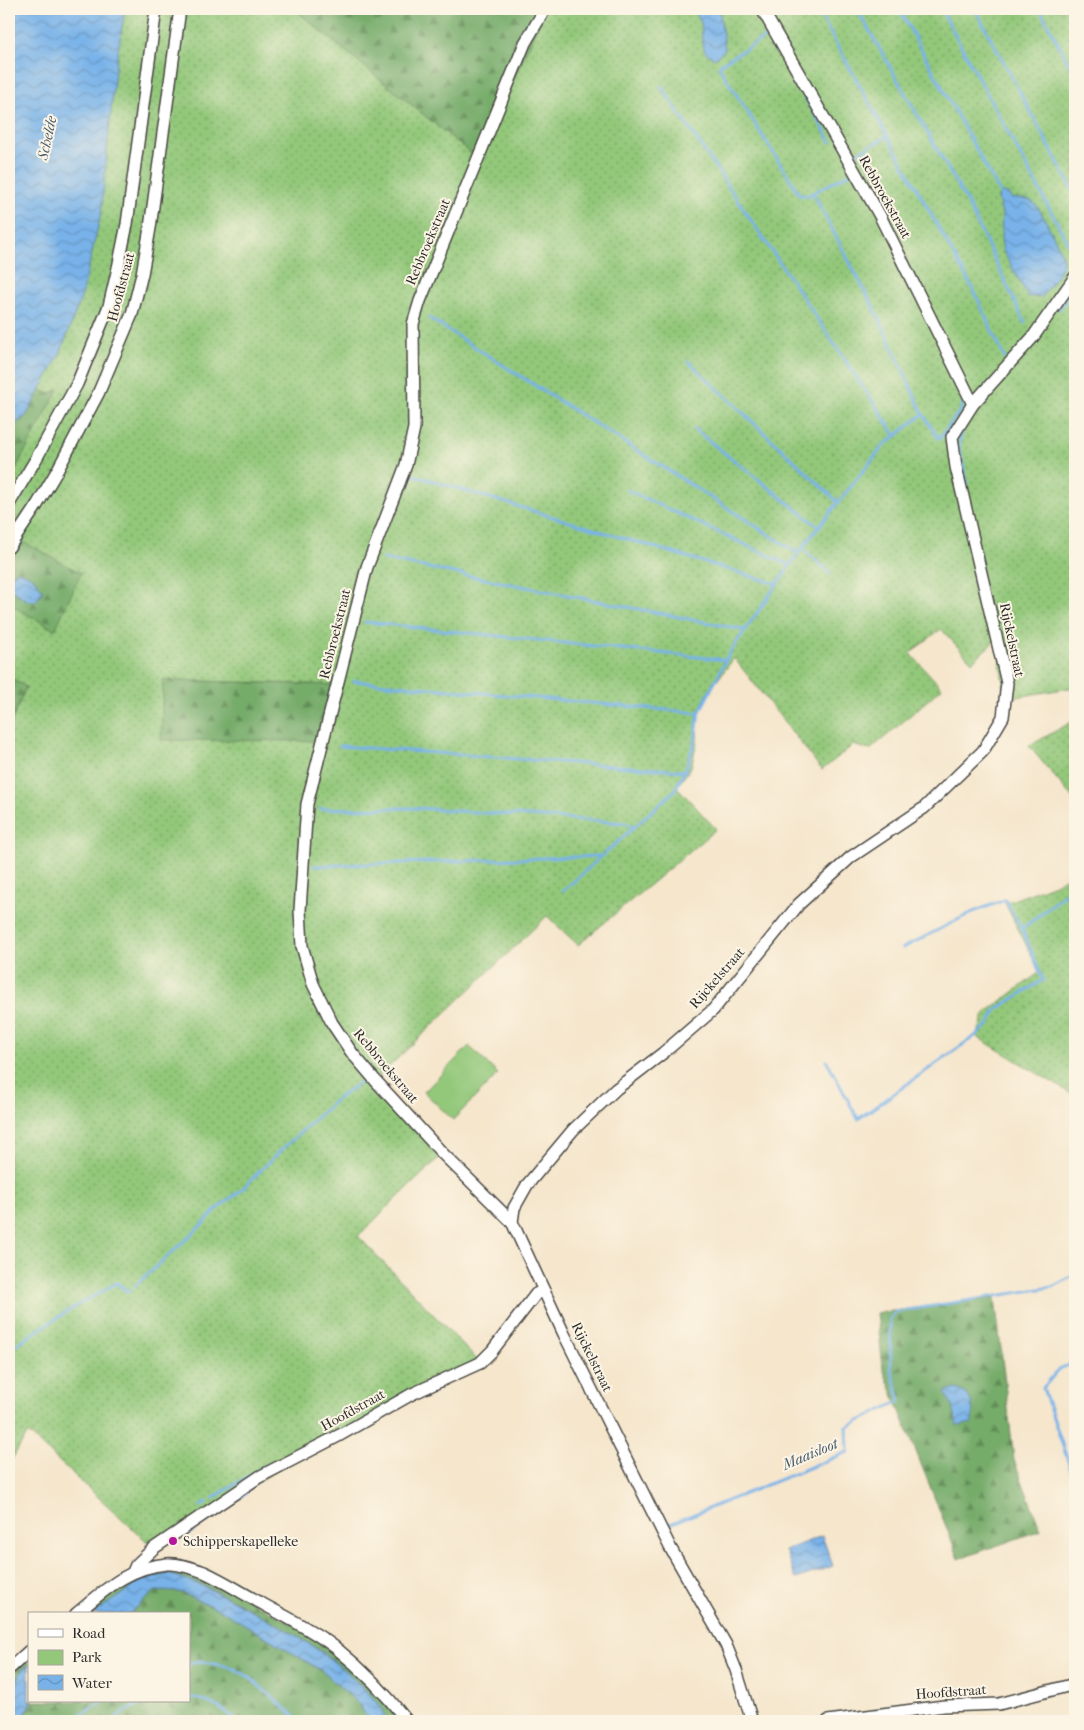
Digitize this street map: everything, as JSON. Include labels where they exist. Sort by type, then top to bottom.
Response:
[{"type":"street","name":"Hoofdstraat","points":[[9,504],[77,384],[109,306],[127,224],[156,9]]},
{"type":"street","name":"Hoofdstraat","points":[[9,546],[41,498],[94,402],[132,314],[142,274],[150,228],[180,9]]},
{"type":"street","name":"Rebbroekstraat","points":[[512,1222],[443,1154],[352,1053],[332,1023],[313,984],[302,946],[300,910],[307,804],[367,567],[406,465],[414,428],[413,324],[420,300],[525,43],[545,9]]},
{"type":"street","name":"Rebbroekstraat","points":[[762,9],[880,216],[973,404]]},
{"type":"street","name":"Rijckelstraat","points":[[752,1721],[726,1645],[671,1549],[544,1291],[512,1222],[514,1208],[527,1185],[573,1130],[616,1089],[663,1053],[713,1010],[799,904],[851,857],[924,808],[983,751],[1003,717],[1007,682],[956,467],[952,437],[973,404],[1033,337],[1075,277]]},
{"type":"street","name":"Hoofdstraat","points":[[133,1572],[136,1565],[163,1542],[260,1477],[412,1394],[480,1363],[492,1351],[536,1294],[544,1291]]},
{"type":"street","points":[[163,1542],[170,1563]]},
{"type":"street","name":"Hoofdstraat","points":[[78,1612],[117,1581],[133,1572],[170,1563],[205,1572],[306,1628],[335,1647],[378,1688],[407,1721]]},
{"type":"street","points":[[9,1668],[28,1652]]},
{"type":"street","name":"Hoofdstraat","points":[[828,1721],[944,1706],[999,1704],[1075,1684]]},
{"type":"green space","points":[[125,9],[294,9],[478,159],[545,9],[762,9],[765,14],[792,9],[1075,9],[1075,687],[1005,699],[997,639],[972,662],[941,629],[910,653],[942,688],[870,750],[853,745],[822,770],[734,658],[707,694],[698,715],[697,742],[691,767],[677,787],[716,829],[578,945],[547,916],[375,1080],[443,1154],[358,1236],[480,1363],[307,1451],[154,1548],[28,1433],[9,1464],[9,727],[26,687],[9,677],[9,604],[55,629],[9,547],[9,481],[58,389],[50,394],[40,390],[60,354]],"holes":[[[163,680],[335,685],[320,741]]]},
{"type":"green space","points":[[294,9],[545,9],[478,159]]},
{"type":"green space","points":[[59,389],[9,481],[9,430],[26,416],[40,390],[50,394]]},
{"type":"green space","points":[[15,537],[81,573],[55,630],[9,604],[9,588],[11,590],[17,571],[9,577],[9,547]]},
{"type":"green space","points":[[9,677],[26,687],[9,727]]},
{"type":"green space","points":[[163,680],[335,685],[320,741],[161,740]]},
{"type":"green space","points":[[1075,720],[1075,801],[1029,746]]},
{"type":"green space","points":[[1075,872],[1075,1096],[977,1037],[984,1014],[1040,972],[1005,903],[1055,884]]},
{"type":"green space","points":[[469,1046],[498,1074],[453,1120],[424,1092]]},
{"type":"green space","points":[[995,1298],[1014,1460],[1041,1530],[959,1559],[883,1369],[877,1313]]},
{"type":"green space","points":[[189,1567],[335,1647],[402,1721],[386,1719],[382,1709],[347,1673],[312,1645],[267,1618],[212,1589],[169,1574],[143,1580],[95,1612],[79,1612],[133,1572]]},
{"type":"green space","points":[[155,1591],[180,1592],[221,1610],[322,1671],[358,1703],[369,1721],[23,1721],[31,1702],[190,1702],[190,1612],[131,1612]]},
{"type":"green space","points":[[28,1652],[28,1665],[22,1670],[17,1681],[13,1681],[9,1687],[9,1669]]},
{"type":"water","name":"Schelde","points":[[9,9],[125,9],[115,70],[101,214],[82,295],[60,354],[26,416],[9,430]]},
{"type":"water","points":[[693,9],[720,9],[725,50],[715,58],[706,52],[702,44],[700,19]]},
{"type":"water","points":[[1000,193],[1008,194],[1012,199],[1027,200],[1038,207],[1062,256],[1063,264],[1042,297],[1028,297],[1003,251],[1001,239],[1002,214],[998,198]]},
{"type":"water","points":[[17,571],[32,578],[43,591],[36,601],[28,601],[9,588],[9,577]]},
{"type":"water","points":[[956,1389],[966,1394],[971,1402],[973,1412],[972,1423],[957,1426],[953,1406],[946,1395],[946,1391]]},
{"type":"water","points":[[822,1536],[833,1566],[796,1579],[785,1550]]},
{"type":"water","points":[[169,1574],[179,1577],[200,1585],[275,1623],[312,1646],[347,1673],[366,1690],[389,1721],[369,1721],[358,1703],[322,1671],[221,1610],[180,1592],[155,1591],[131,1612],[95,1612],[143,1580]]},
{"type":"water","points":[[28,1665],[28,1702],[31,1702],[23,1721],[9,1721],[9,1687],[13,1681],[17,1681],[22,1670]]},
{"type":"waterway","points":[[770,14],[794,9]]},
{"type":"waterway","points":[[817,9],[975,293],[1005,359]]},
{"type":"waterway","points":[[857,9],[967,202],[1025,323]]},
{"type":"waterway","points":[[899,9],[1000,193]]},
{"type":"waterway","points":[[941,9],[1073,252]]},
{"type":"waterway","points":[[975,9],[1075,194]]},
{"type":"waterway","points":[[1040,9],[1075,76]]},
{"type":"waterway","points":[[764,24],[769,35]]},
{"type":"waterway","points":[[831,142],[769,35],[722,63],[719,67],[800,195],[809,195],[850,173]]},
{"type":"waterway","points":[[661,86],[896,436]]},
{"type":"waterway","points":[[852,156],[888,136]]},
{"type":"waterway","points":[[813,193],[878,316],[923,414],[939,439],[960,411],[966,397]]},
{"type":"waterway","points":[[887,218],[896,233]]},
{"type":"waterway","points":[[1059,309],[1075,289]]},
{"type":"waterway","points":[[429,318],[798,553]]},
{"type":"waterway","points":[[688,361],[838,502]]},
{"type":"waterway","points":[[974,412],[991,392]]},
{"type":"waterway","points":[[563,891],[674,791],[685,771],[695,741],[699,713],[730,652],[802,548],[883,446],[923,414]]},
{"type":"waterway","points":[[694,429],[819,527]]},
{"type":"waterway","points":[[961,432],[959,448],[967,483]]},
{"type":"waterway","points":[[413,475],[777,584]]},
{"type":"waterway","points":[[627,490],[789,565]]},
{"type":"waterway","points":[[802,548],[831,574]]},
{"type":"waterway","points":[[383,559],[745,630]]},
{"type":"waterway","points":[[365,622],[726,660]]},
{"type":"waterway","points":[[354,681],[699,713]]},
{"type":"waterway","points":[[340,746],[685,771]]},
{"type":"waterway","points":[[320,809],[418,808],[625,823],[634,827]]},
{"type":"waterway","points":[[314,866],[601,856]]},
{"type":"waterway","points":[[903,948],[973,912],[1005,900],[1022,929],[1075,886]]},
{"type":"waterway","points":[[827,1061],[858,1119],[975,1036],[988,1025],[997,1009],[1043,980],[1022,929]]},
{"type":"waterway","points":[[135,1286],[216,1210],[241,1190],[337,1099],[362,1081]]},
{"type":"waterway","name":"Maaisloot","points":[[670,1524],[848,1452],[847,1427],[900,1401],[891,1368],[890,1319],[895,1312],[1052,1287],[1075,1275]]},
{"type":"waterway","points":[[9,1349],[71,1309],[117,1283],[128,1292],[131,1290]]},
{"type":"waterway","points":[[1075,1362],[1059,1369],[1043,1388],[1075,1479]]},
{"type":"waterway","points":[[213,1498],[267,1465]]},
{"type":"waterway","points":[[190,1533],[246,1493]]},
{"type":"waterway","points":[[201,1506],[207,1502]]},
{"type":"waterway","points":[[190,1664],[199,1661],[231,1667],[249,1677],[300,1721]]},
{"type":"waterway","points":[[190,1697],[203,1700],[238,1721]]},
{"type":"waterway","points":[[70,1721],[102,1702]]},
{"type":"waterway","points":[[112,1721],[125,1711],[144,1702]]},
{"type":"place","name":"Schipperskapelleke","points":[[173,1541]]}]
